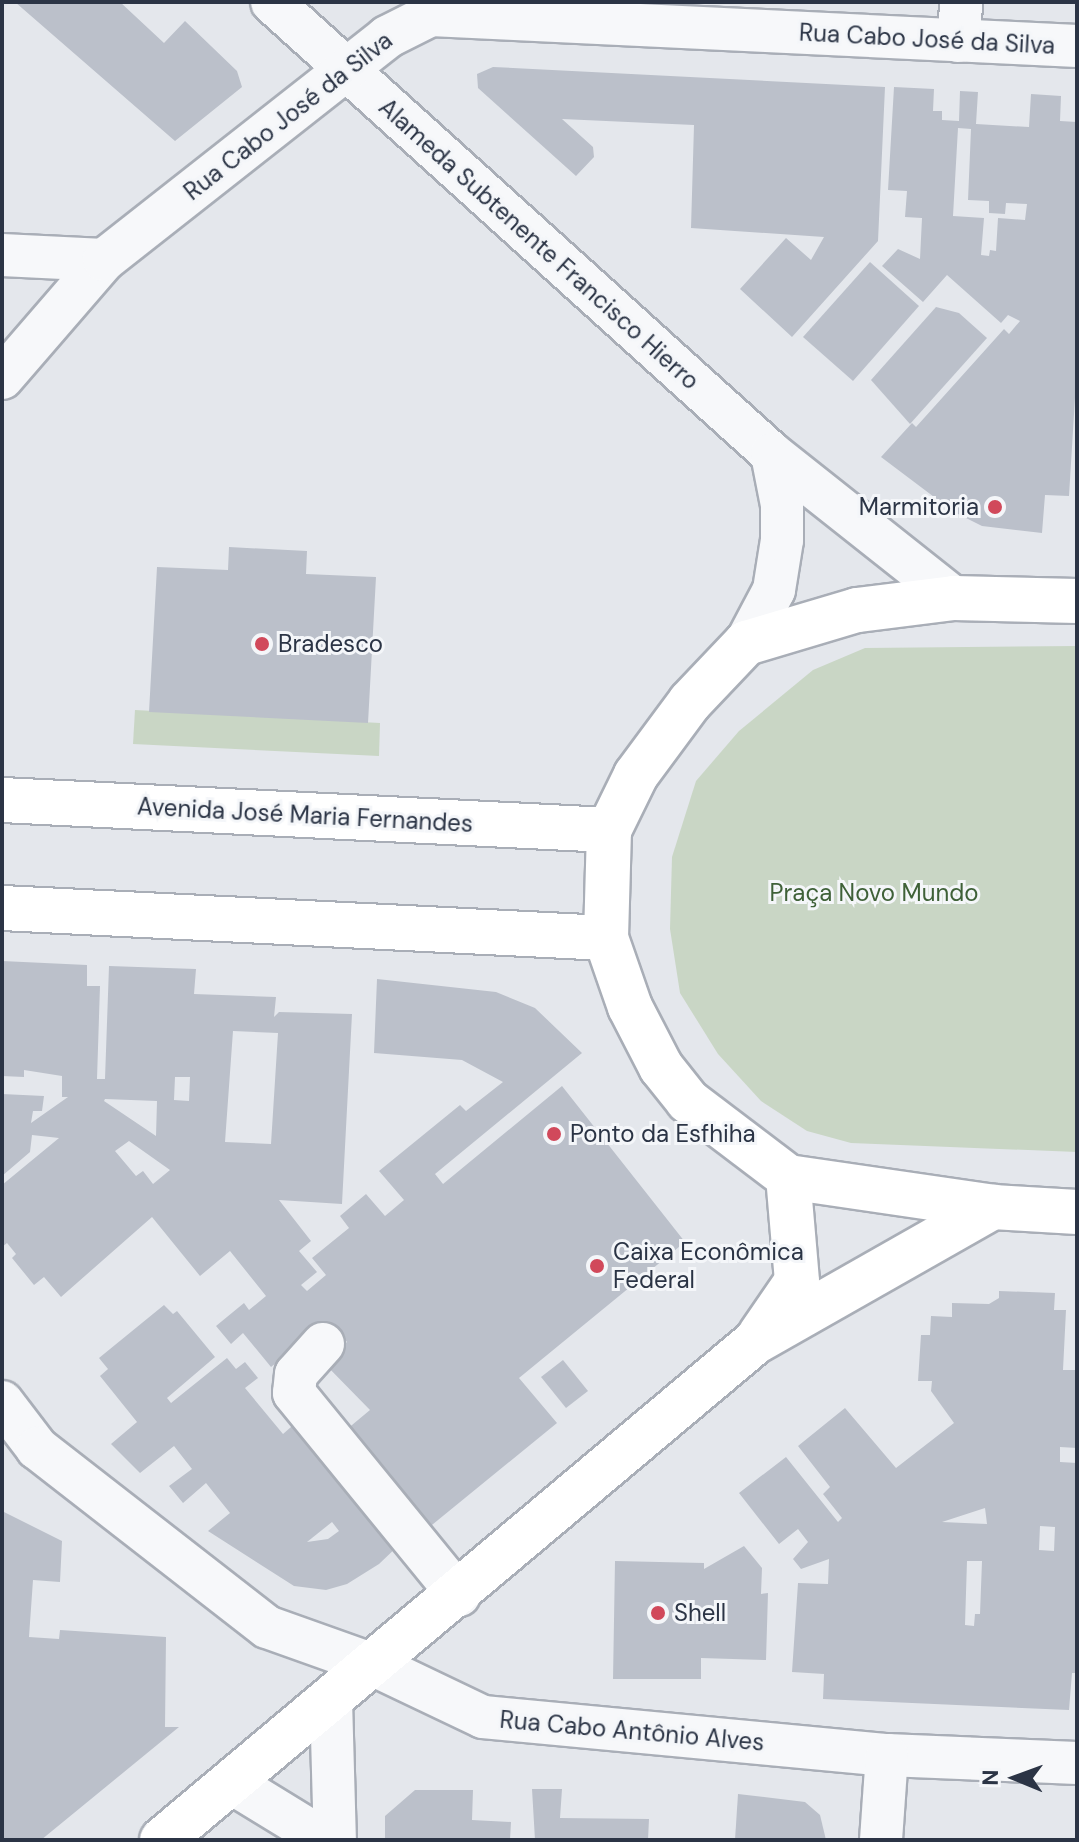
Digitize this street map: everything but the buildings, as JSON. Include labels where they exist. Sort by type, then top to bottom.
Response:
[{"type":"main road","points":[[1077,601],[954,598],[816,619],[746,643],[690,702],[645,763],[609,830],[606,938],[630,1007],[661,1067],[688,1101],[788,1177],[993,1207],[1077,1212]]},
{"type":"main road","name":"Avenida José Maria Fernandes","points":[[2,800],[609,830]]},
{"type":"main road","points":[[2,908],[606,938]]},
{"type":"main road","points":[[755,1342],[797,1281],[788,1177]]},
{"type":"main road","points":[[162,1840],[459,1595],[755,1342],[993,1207]]},
{"type":"street","name":"Alameda Subtenente Francisco Hierro","points":[[272,2],[772,454],[954,598]]},
{"type":"street","name":"Rua Cabo José da Silva","points":[[2,378],[104,260],[387,37],[431,9],[960,21],[1077,46]]},
{"type":"street","points":[[2,255],[104,260]]},
{"type":"street","points":[[746,643],[774,590],[782,540],[782,505],[772,454]]},
{"type":"street","points":[[323,1344],[296,1374],[294,1393],[459,1595]]},
{"type":"street","name":"Rua Cabo Antônio Alves","points":[[2,1402],[20,1447],[267,1627],[374,1665],[483,1717],[887,1755],[1077,1763]]},
{"type":"street","points":[[331,1700],[335,1840]]},
{"type":"street","points":[[881,1840],[887,1755]]},
{"type":"street","points":[[232,1783],[325,1840]]},
{"type":"green space","name":"Praça Novo Mundo","points":[[1077,646],[1077,1152],[851,1143],[807,1131],[761,1101],[718,1054],[680,993],[670,929],[672,857],[696,781],[739,731],[813,670],[865,648]]},
{"type":"green space","points":[[135,710],[380,723],[379,756],[133,744]]},
{"type":"place","name":"Marmitoria","points":[[995,507]]},
{"type":"place","name":"Bradesco","points":[[262,644]]},
{"type":"place","name":"Ponto da Esfhiha","points":[[554,1134]]},
{"type":"place","name":"Caixa Econômica Federal","points":[[597,1266]]},
{"type":"place","name":"Shell","points":[[658,1613]]}]
